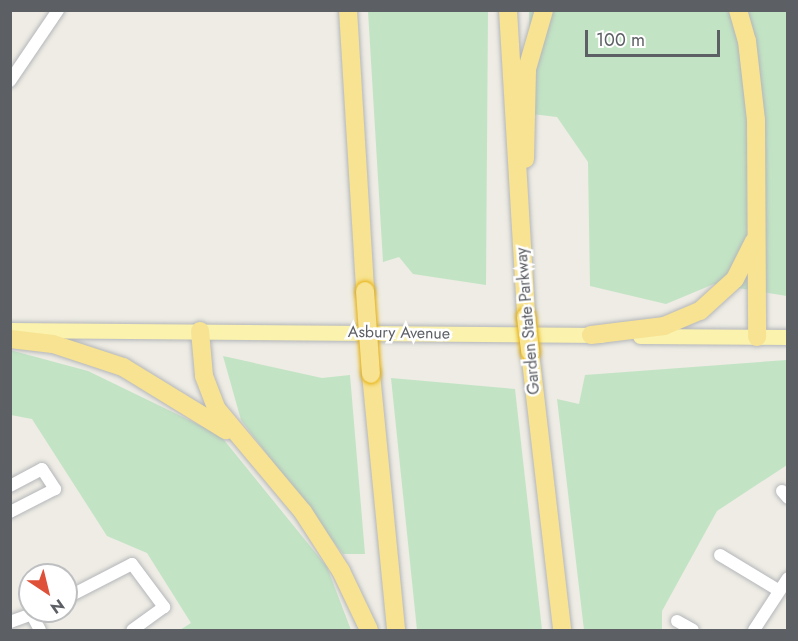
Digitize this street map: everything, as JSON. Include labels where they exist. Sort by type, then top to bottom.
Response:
[{"type":"highway","points":[[348,10],[371,374],[396,630]]},
{"type":"highway","name":"Garden State Parkway","points":[[508,10],[518,212],[526,317],[562,630]]},
{"type":"highway","points":[[518,212],[527,69],[544,10]]},
{"type":"highway","points":[[738,10],[754,92],[757,337]]},
{"type":"highway","points":[[591,335],[664,326],[700,311],[735,279],[757,231]]},
{"type":"highway","points":[[200,331],[207,386],[237,438],[303,512],[341,571],[369,630]]},
{"type":"highway","points":[[10,339],[53,344],[123,367],[181,398],[237,438]]},
{"type":"main road","name":"Asbury Avenue","points":[[10,330],[788,337]]},
{"type":"street","points":[[10,81],[58,10]]},
{"type":"street","points":[[10,486],[42,469],[55,486],[50,496],[10,512]]},
{"type":"street","points":[[720,555],[784,584],[754,630]]},
{"type":"street","points":[[78,592],[132,564],[164,612],[132,630]]},
{"type":"street","points":[[677,621],[693,630]]},
{"type":"green space","points":[[368,11],[488,11],[486,285],[413,274],[399,257],[383,262]]},
{"type":"green space","points":[[529,11],[787,11],[787,296],[714,284],[666,304],[590,286],[588,162],[557,117],[532,114]]},
{"type":"green space","points":[[10,350],[88,371],[220,435],[327,567],[351,630],[180,630],[191,623],[147,553],[107,536],[32,419],[11,415]]},
{"type":"green space","points":[[223,356],[322,378],[350,375],[365,554],[343,554],[241,420]]},
{"type":"green space","points":[[787,360],[787,465],[717,511],[662,611],[662,630],[584,630],[557,399],[579,404],[585,375]]},
{"type":"green space","points":[[391,378],[515,389],[542,630],[417,630]]}]
